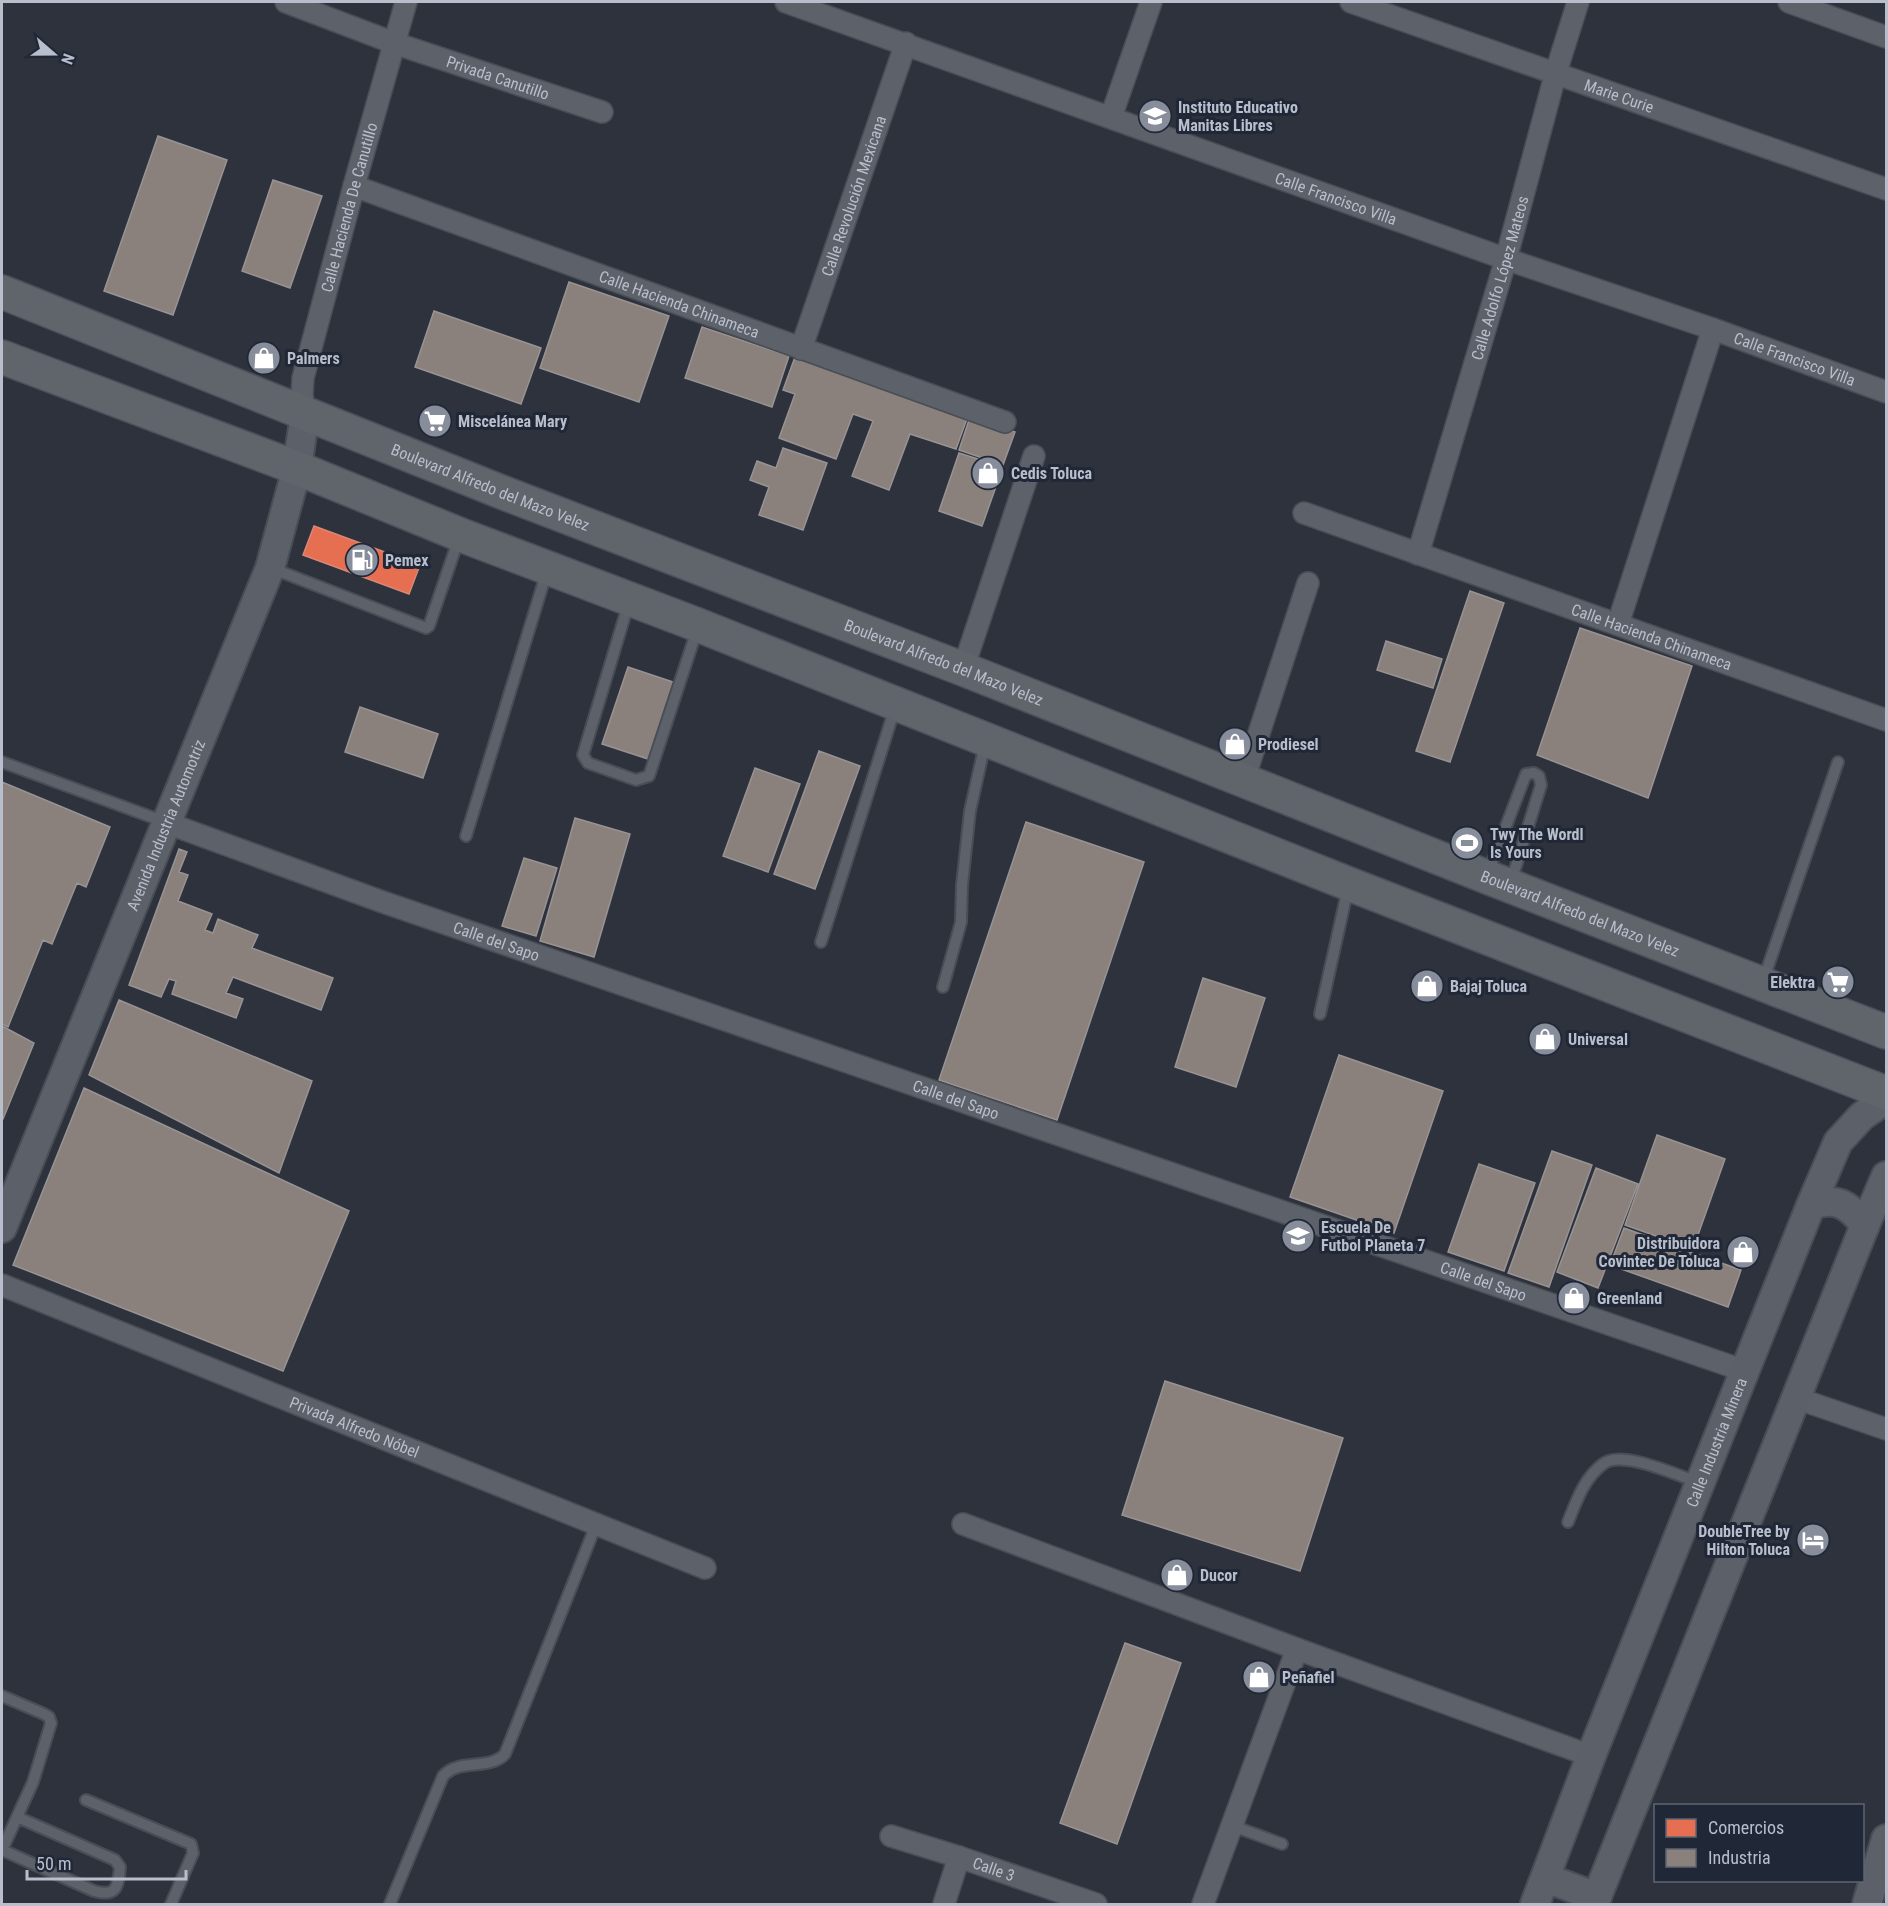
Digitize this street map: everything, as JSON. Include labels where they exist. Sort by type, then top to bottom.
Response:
[{"type":"main road","name":"Boulevard Alfredo del Mazo Velez","points":[[2,292],[515,497],[963,669],[1762,985],[1887,1032]]},
{"type":"main road","points":[[2,357],[297,468],[460,535],[698,625],[1349,884],[1887,1093]]},
{"type":"main road","name":"Avenida Industria Automotriz","points":[[2,1228],[270,568],[297,468],[305,414]]},
{"type":"main road","name":"Calle Industria Minera","points":[[1535,1905],[1591,1756],[1838,1142],[1862,1116],[1887,1099]]},
{"type":"main road","points":[[1546,1878],[1595,1901],[1865,1225],[1887,1176]]},
{"type":"main road","points":[[1811,1205],[1823,1201],[1839,1203],[1852,1209],[1865,1225]]},
{"type":"main road","points":[[1867,1905],[1887,1839]]},
{"type":"street","name":"Privada Canutillo","points":[[286,2],[394,43],[602,112]]},
{"type":"street","name":"Calle Hacienda De Canutillo","points":[[305,414],[302,395],[303,378],[406,2]]},
{"type":"street","name":"Calle Francisco Villa","points":[[786,2],[1506,259],[1713,329],[1887,392]]},
{"type":"street","points":[[1112,117],[1151,2]]},
{"type":"street","name":"Marie Curie","points":[[1352,2],[1887,189]]},
{"type":"street","name":"Calle Adolfo López Mateos","points":[[1418,554],[1506,259],[1556,72],[1578,2]]},
{"type":"street","points":[[1789,2],[1887,37]]},
{"type":"street","name":"Calle Revolución Mexicana","points":[[801,349],[906,43]]},
{"type":"street","name":"Calle Hacienda Chinameca","points":[[354,186],[1005,422]]},
{"type":"street","points":[[1618,624],[1713,329]]},
{"type":"street","points":[[963,669],[1034,456]]},
{"type":"street","name":"Calle Hacienda Chinameca","points":[[1304,513],[1887,720]]},
{"type":"street","points":[[1244,779],[1308,583]]},
{"type":"street","name":"Calle del Sapo","points":[[167,823],[402,909],[1745,1371]]},
{"type":"street","name":"Privada Alfredo Nóbel","points":[[2,1286],[705,1568]]},
{"type":"street","points":[[1796,1398],[1887,1429]]},
{"type":"street","points":[[963,1524],[1591,1756]]},
{"type":"street","points":[[1203,1905],[1298,1649]]},
{"type":"street","name":"Calle 3","points":[[891,1836],[1096,1905]]},
{"type":"street","points":[[944,1905],[959,1857]]},
{"type":"lane","points":[[270,568],[426,628],[429,626],[460,535]]},
{"type":"lane","points":[[466,836],[548,568]]},
{"type":"lane","points":[[630,599],[583,755],[588,763],[636,780],[649,776],[698,625]]},
{"type":"lane","points":[[821,942],[896,705]]},
{"type":"lane","points":[[943,987],[961,922],[962,885],[970,811],[986,741]]},
{"type":"lane","points":[[2,762],[167,823]]},
{"type":"lane","points":[[1762,985],[1838,762]]},
{"type":"lane","points":[[1534,773],[1539,776],[1541,785],[1498,881],[1526,774],[1534,773]]},
{"type":"lane","points":[[1320,1014],[1349,884]]},
{"type":"lane","points":[[1568,1522],[1590,1477],[1604,1462],[1618,1459],[1639,1462],[1700,1483]]},
{"type":"lane","points":[[390,1905],[443,1776],[449,1769],[497,1761],[505,1754],[596,1525]]},
{"type":"lane","points":[[2,1696],[44,1714],[49,1717],[51,1723],[38,1769],[2,1850],[94,1891],[108,1894],[112,1892],[120,1867],[116,1860],[17,1817]]},
{"type":"lane","points":[[86,1800],[191,1844],[193,1853],[171,1905]]},
{"type":"lane","points":[[1233,1826],[1281,1844]]},
{"type":"building: Comercios","name":"Pemex","points":[[314,526],[420,565],[409,594],[303,555]]},
{"type":"building: Industria","points":[[158,136],[227,160],[173,315],[104,291]]},
{"type":"building: Industria","points":[[273,180],[322,196],[290,288],[242,271]]},
{"type":"building: Industria","points":[[569,282],[669,316],[639,402],[540,368]]},
{"type":"building: Industria","points":[[434,311],[541,348],[521,404],[415,367]]},
{"type":"building: Industria","points":[[702,327],[789,356],[772,407],[685,378]]},
{"type":"building: Industria","points":[[795,357],[968,416],[956,449],[910,434],[889,490],[852,476],[873,421],[853,414],[836,459],[779,438],[795,394],[783,390]]},
{"type":"building: Industria","points":[[970,417],[1015,432],[1003,465],[959,450]]},
{"type":"building: Industria","points":[[783,448],[827,463],[803,530],[759,515],[769,487],[750,480],[757,461],[776,468]]},
{"type":"building: Industria","points":[[959,453],[1003,467],[982,526],[939,511]]},
{"type":"building: Industria","points":[[1470,591],[1504,603],[1450,762],[1416,751]]},
{"type":"building: Industria","points":[[1580,628],[1692,666],[1648,798],[1537,755]]},
{"type":"building: Industria","points":[[1386,641],[1442,659],[1433,688],[1377,670]]},
{"type":"building: Industria","points":[[628,667],[673,682],[648,759],[602,744]]},
{"type":"building: Industria","points":[[360,707],[438,734],[423,778],[345,752]]},
{"type":"building: Industria","points":[[819,751],[860,766],[815,889],[774,874]]},
{"type":"building: Industria","points":[[755,768],[800,784],[768,872],[723,856]]},
{"type":"building: Industria","points":[[2,782],[110,827],[86,887],[77,883],[52,944],[43,940],[8,1027],[2,1024]]},
{"type":"building: Industria","points":[[575,818],[630,834],[594,957],[540,941]]},
{"type":"building: Industria","points":[[1026,822],[1144,862],[1057,1120],[939,1080]]},
{"type":"building: Industria","points":[[179,849],[187,852],[179,872],[188,875],[178,901],[212,914],[205,930],[213,933],[218,919],[258,935],[252,948],[333,978],[321,1010],[233,977],[226,993],[243,999],[236,1018],[172,994],[176,981],[169,979],[161,997],[129,985]]},
{"type":"building: Industria","points":[[524,858],[557,868],[536,936],[502,926]]},
{"type":"building: Industria","points":[[1203,978],[1265,998],[1236,1087],[1175,1067]]},
{"type":"building: Industria","points":[[119,1000],[312,1081],[279,1173],[89,1075]]},
{"type":"building: Industria","points":[[2,1026],[34,1043],[3,1119],[2,1119]]},
{"type":"building: Industria","points":[[1339,1055],[1443,1091],[1394,1233],[1290,1197]]},
{"type":"building: Industria","points":[[84,1088],[349,1211],[283,1371],[13,1265]]},
{"type":"building: Industria","points":[[1657,1135],[1725,1159],[1693,1249],[1625,1225]]},
{"type":"building: Industria","points":[[1552,1151],[1592,1165],[1549,1287],[1508,1273]]},
{"type":"building: Industria","points":[[1479,1164],[1535,1183],[1504,1271],[1448,1252]]},
{"type":"building: Industria","points":[[1596,1168],[1638,1184],[1598,1288],[1557,1272]]},
{"type":"building: Industria","points":[[1624,1228],[1741,1270],[1728,1307],[1610,1265]]},
{"type":"building: Industria","points":[[1165,1381],[1343,1438],[1300,1571],[1122,1515]]},
{"type":"building: Industria","points":[[1125,1643],[1181,1663],[1117,1844],[1060,1823]]},
{"type":"place","name":"Instituto Educativo Manitas Libres","points":[[1155,116]]},
{"type":"place","name":"Palmers","points":[[264,358]]},
{"type":"place","name":"Miscelánea Mary","points":[[435,421]]},
{"type":"place","name":"Cedis Toluca","points":[[988,473]]},
{"type":"place","name":"Pemex","points":[[362,560]]},
{"type":"place","name":"Prodiesel","points":[[1235,744]]},
{"type":"place","name":"Twy The Wordl Is Yours","points":[[1467,843]]},
{"type":"place","name":"Elektra","points":[[1838,982]]},
{"type":"place","name":"Bajaj Toluca","points":[[1427,986]]},
{"type":"place","name":"Universal","points":[[1545,1039]]},
{"type":"place","name":"Escuela De Futbol Planeta 7","points":[[1298,1236]]},
{"type":"place","name":"Distribuidora Covintec De Toluca","points":[[1743,1252]]},
{"type":"place","name":"Greenland","points":[[1574,1298]]},
{"type":"place","name":"DoubleTree by Hilton Toluca","points":[[1813,1540]]},
{"type":"place","name":"Ducor","points":[[1177,1575]]},
{"type":"place","name":"Peñafiel","points":[[1259,1677]]}]
